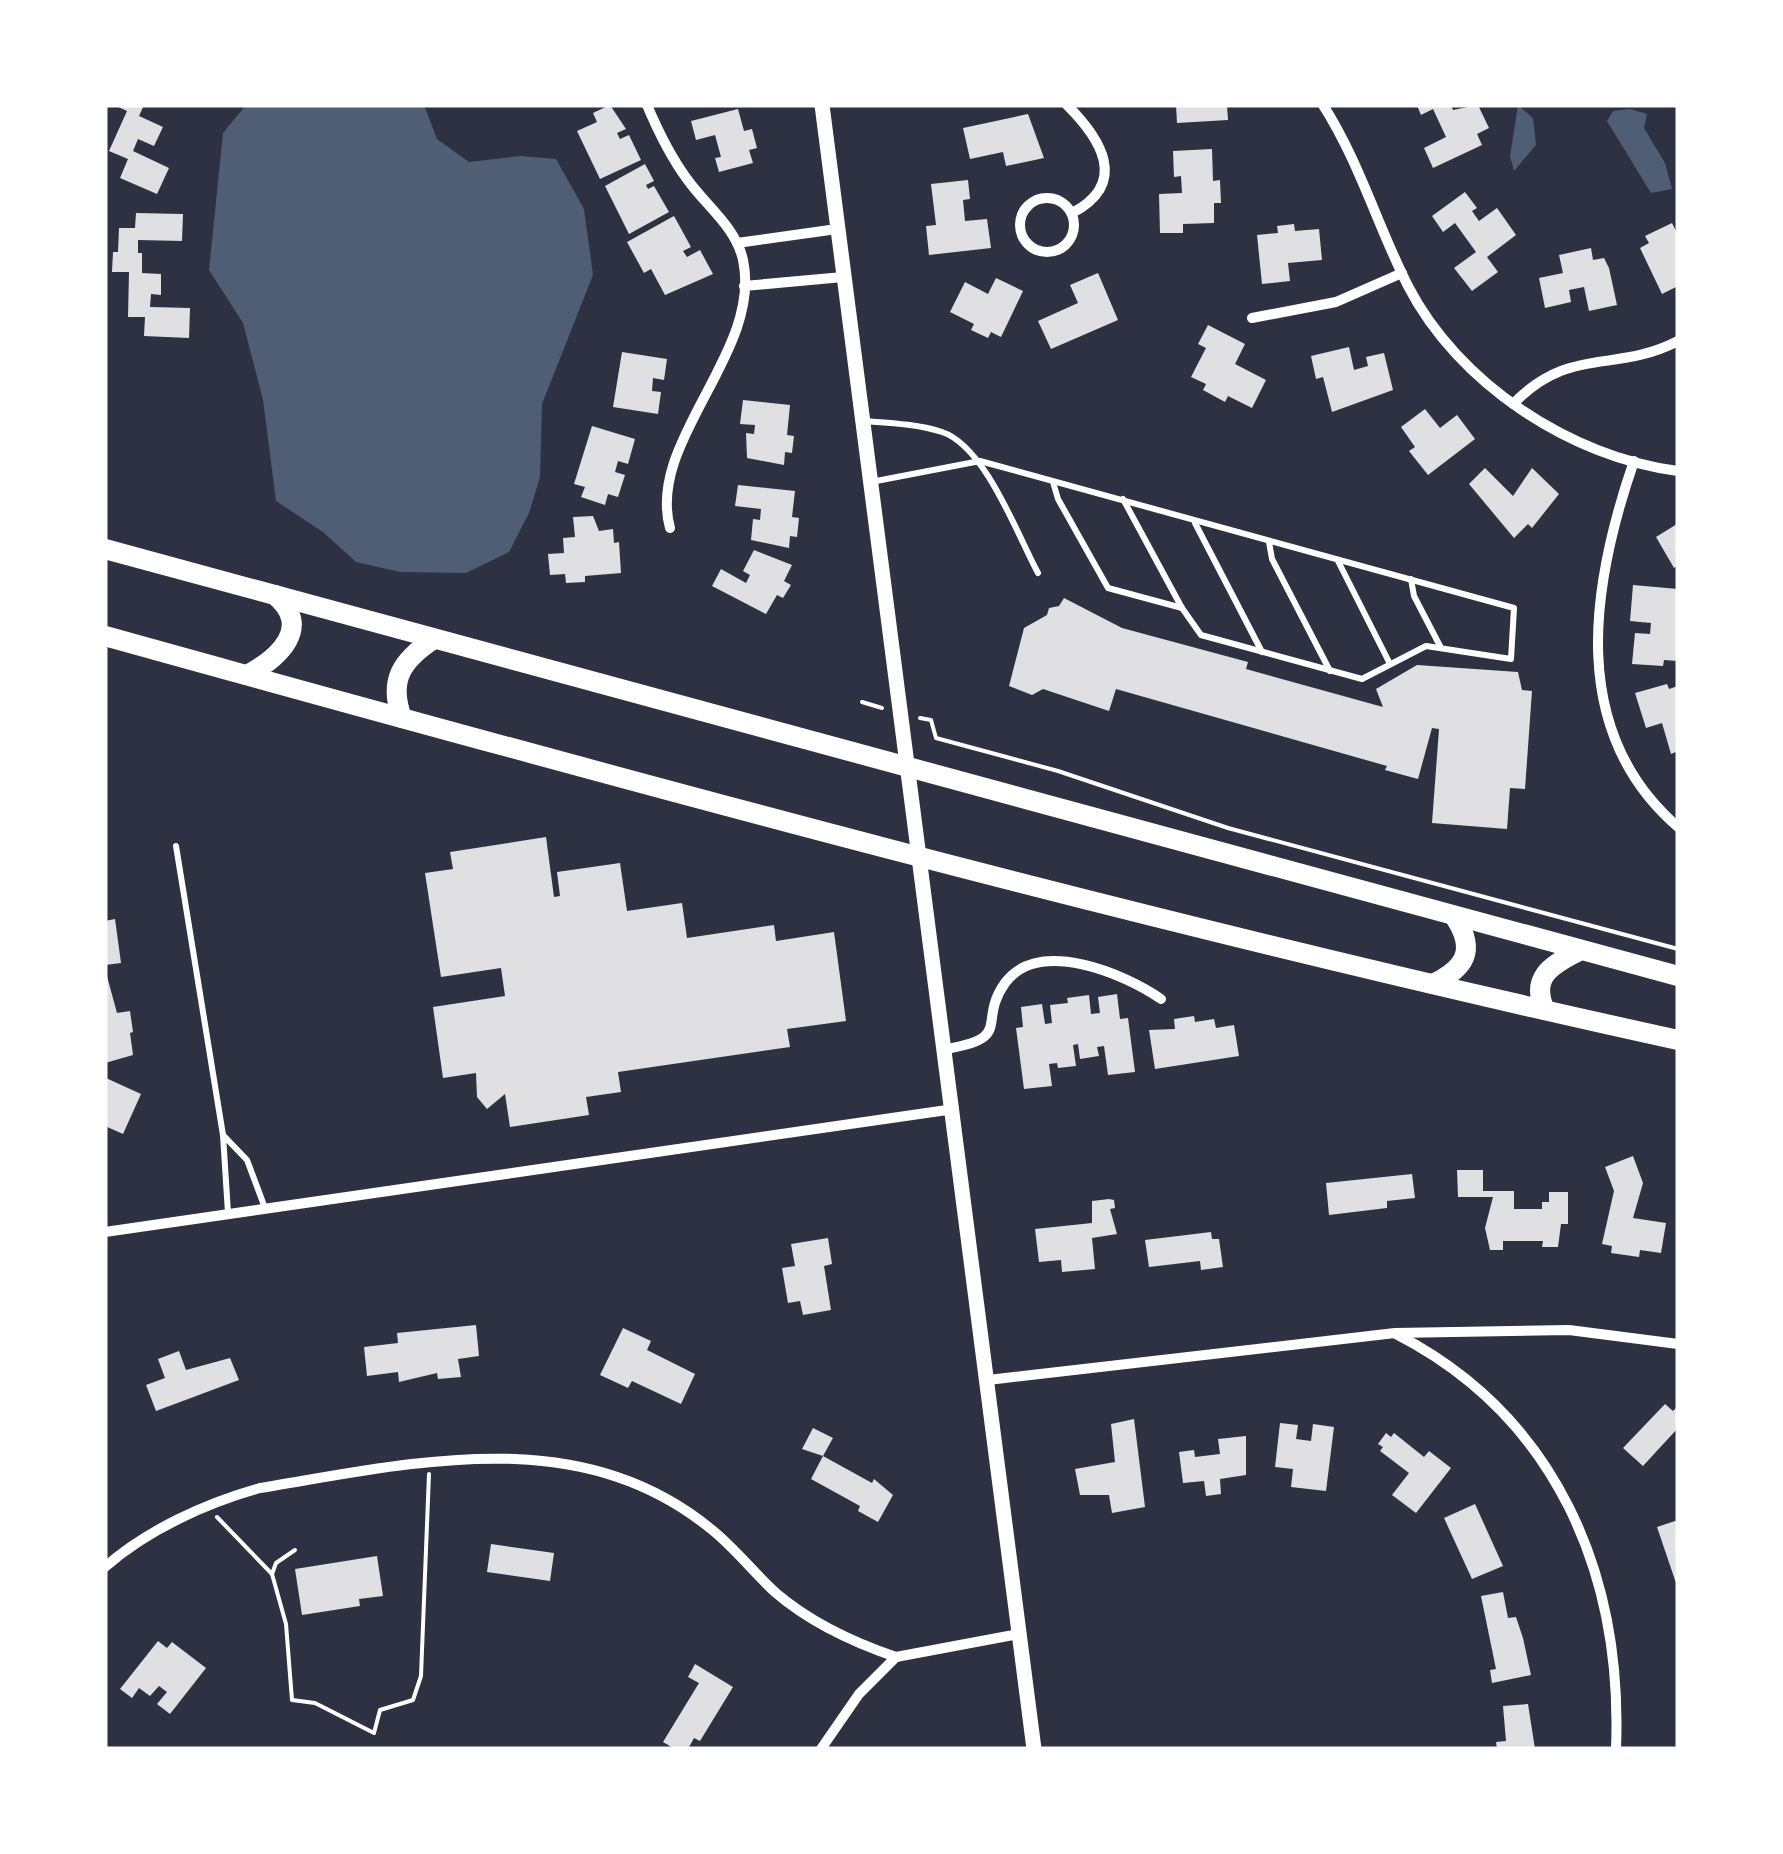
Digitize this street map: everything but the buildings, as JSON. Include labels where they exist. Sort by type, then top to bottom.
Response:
[{"type":"highway","points":[[105,549],[1456,919],[1678,976]]},
{"type":"highway","points":[[248,675],[278,656],[291,638],[290,612],[275,595]]},
{"type":"highway","points":[[105,636],[921,858],[1678,1040]]},
{"type":"highway","points":[[402,718],[394,695],[396,677],[414,653],[434,639]]},
{"type":"highway","points":[[1434,984],[1460,968],[1467,956],[1466,937],[1456,919]]},
{"type":"highway","points":[[1545,1010],[1539,998],[1540,980],[1551,966],[1578,952]]},
{"type":"street","points":[[647,105],[673,159],[737,243],[744,286],[718,372],[674,464],[666,493],[670,528]]},
{"type":"street","points":[[822,105],[1034,1749]]},
{"type":"street","points":[[1067,105],[1094,132],[1104,156],[1100,188],[1092,200],[1072,213]]},
{"type":"street","points":[[1324,105],[1356,166],[1402,274],[1421,308],[1458,355],[1513,404],[1560,431],[1634,461],[1678,471]]},
{"type":"street","points":[[1052,198],[1072,213],[1074,232],[1064,247],[1046,252],[1023,238],[1020,221],[1035,200],[1052,198]]},
{"type":"street","points":[[737,243],[837,229]]},
{"type":"street","points":[[1252,318],[1336,302],[1402,274]]},
{"type":"street","points":[[744,286],[843,277]]},
{"type":"street","points":[[1513,404],[1539,380],[1567,366],[1637,357],[1678,341]]},
{"type":"street","points":[[1634,461],[1605,555],[1599,662],[1616,748],[1639,788],[1678,827]]},
{"type":"street","points":[[946,1048],[981,1041],[992,1026],[1006,982],[1040,962],[1069,963],[1138,983],[1161,998]]},
{"type":"street","points":[[105,1232],[954,1110]]},
{"type":"street","points":[[988,1380],[1395,1333],[1569,1330],[1678,1344]]},
{"type":"street","points":[[1395,1333],[1441,1357],[1482,1390],[1520,1428],[1550,1470],[1584,1537],[1606,1612],[1616,1749]]},
{"type":"street","points":[[105,1568],[148,1537],[207,1507],[260,1488],[429,1464],[529,1458],[589,1466],[638,1483],[711,1529],[805,1615],[856,1644],[896,1656],[1020,1634]]},
{"type":"street","points":[[821,1749],[859,1694],[896,1656]]},
{"type":"lane","points":[[862,421],[942,432],[980,461],[1123,499],[1194,522],[1514,608],[1511,659],[1426,646],[1362,679],[1201,635],[1182,608],[1123,499]]},
{"type":"lane","points":[[870,482],[980,461]]},
{"type":"lane","points":[[980,461],[1038,573]]},
{"type":"lane","points":[[1054,482],[1058,499],[1108,588],[1182,608]]},
{"type":"lane","points":[[1194,522],[1262,652]]},
{"type":"lane","points":[[1269,542],[1272,559],[1331,672]]},
{"type":"lane","points":[[1338,561],[1390,664]]},
{"type":"lane","points":[[1412,579],[1414,596],[1440,646]]},
{"type":"lane","points":[[176,846],[223,1135],[228,1214]]},
{"type":"lane","points":[[223,1135],[247,1160],[265,1208]]},
{"type":"path","points":[[918,718],[931,720],[936,738],[1058,771],[1228,828],[1678,949]]},
{"type":"path","points":[[207,1507],[272,1574],[286,1624],[292,1700],[315,1703],[374,1733],[380,1710],[413,1700],[421,1676],[429,1464]]},
{"type":"path","points":[[272,1574],[276,1563],[295,1550]]},
{"type":"water","points":[[246,105],[424,105],[437,139],[469,162],[520,156],[556,159],[584,209],[593,275],[542,404],[540,477],[529,513],[509,552],[466,573],[400,572],[356,562],[323,532],[276,501],[263,400],[243,323],[209,270],[223,133]]},
{"type":"water","points":[[1518,105],[1533,118],[1536,145],[1514,171],[1510,156]]},
{"type":"water","points":[[1630,109],[1647,114],[1644,128],[1665,163],[1672,189],[1651,193],[1607,121],[1613,111]]}]
